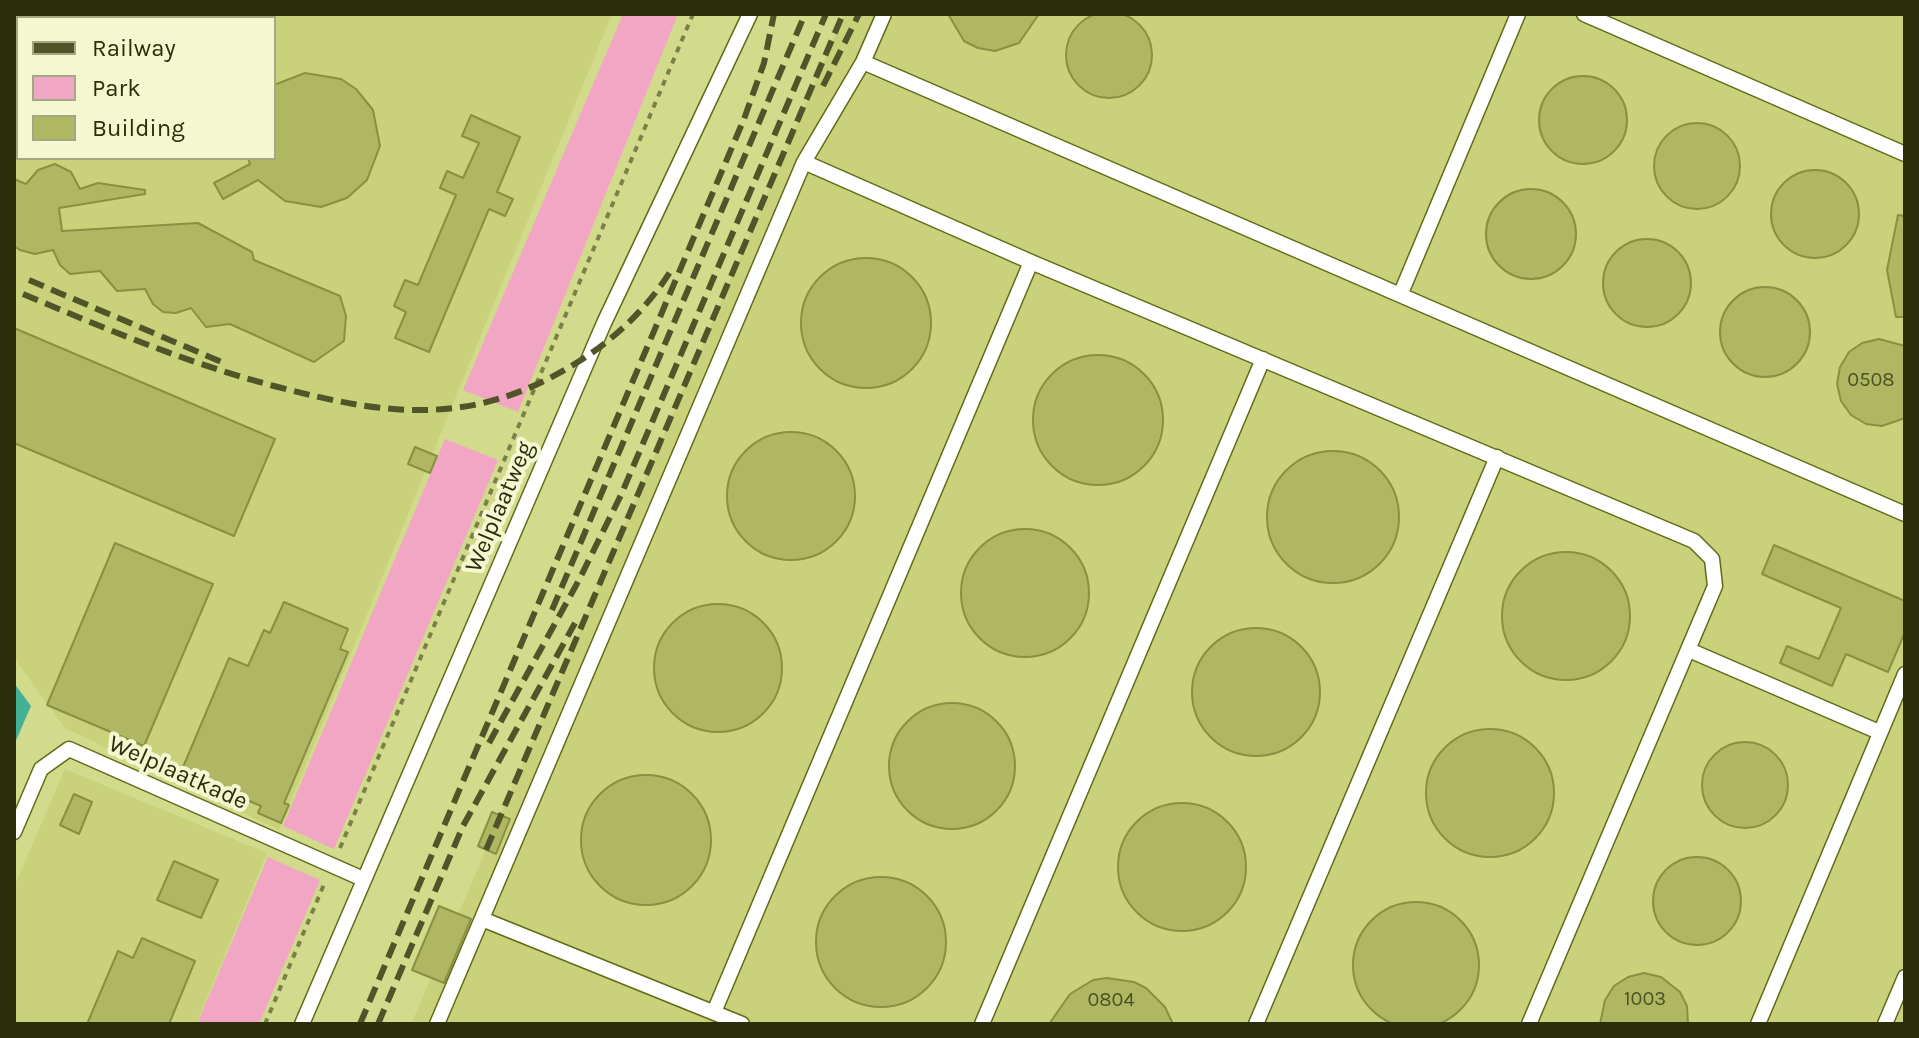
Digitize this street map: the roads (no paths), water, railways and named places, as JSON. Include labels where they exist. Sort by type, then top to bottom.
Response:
[{"type":"lane","name":"Welplaatweg","points":[[302,1024],[604,323],[750,14]]},
{"type":"lane","points":[[437,1024],[804,162],[863,62],[884,14]]},
{"type":"lane","points":[[1401,293],[1518,14]]},
{"type":"lane","points":[[1584,14],[1905,154]]},
{"type":"lane","points":[[863,62],[1905,514]]},
{"type":"lane","points":[[804,162],[1031,262],[1694,541],[1712,559],[1715,586],[1529,1024]]},
{"type":"lane","points":[[714,1012],[1031,262]]},
{"type":"lane","points":[[982,1024],[1263,359]]},
{"type":"lane","points":[[1256,1024],[1497,457]]},
{"type":"lane","points":[[1689,650],[1879,732]]},
{"type":"lane","points":[[1758,1024],[1905,674]]},
{"type":"lane","name":"Welplaatkade","points":[[14,832],[41,769],[69,749],[363,879]]},
{"type":"lane","points":[[482,919],[742,1024]]},
{"type":"lane","points":[[1885,1024],[1905,977]]},
{"type":"water","points":[[14,683],[31,706],[14,745]]},
{"type":"railway","points":[[360,1024],[744,119],[764,63],[774,14]]},
{"type":"railway","points":[[552,610],[805,14]]},
{"type":"railway","points":[[489,743],[579,580],[621,495],[826,14]]},
{"type":"railway","points":[[486,850],[843,14]]},
{"type":"railway","points":[[823,86],[859,14]]},
{"type":"railway","points":[[23,294],[147,344],[242,377],[353,404],[426,410],[462,407],[498,399],[535,385],[573,365],[602,346],[628,323],[652,298],[672,269]]},
{"type":"railway","points":[[29,280],[224,363]]},
{"type":"railway","points":[[378,1024],[463,826],[575,623]]}]
